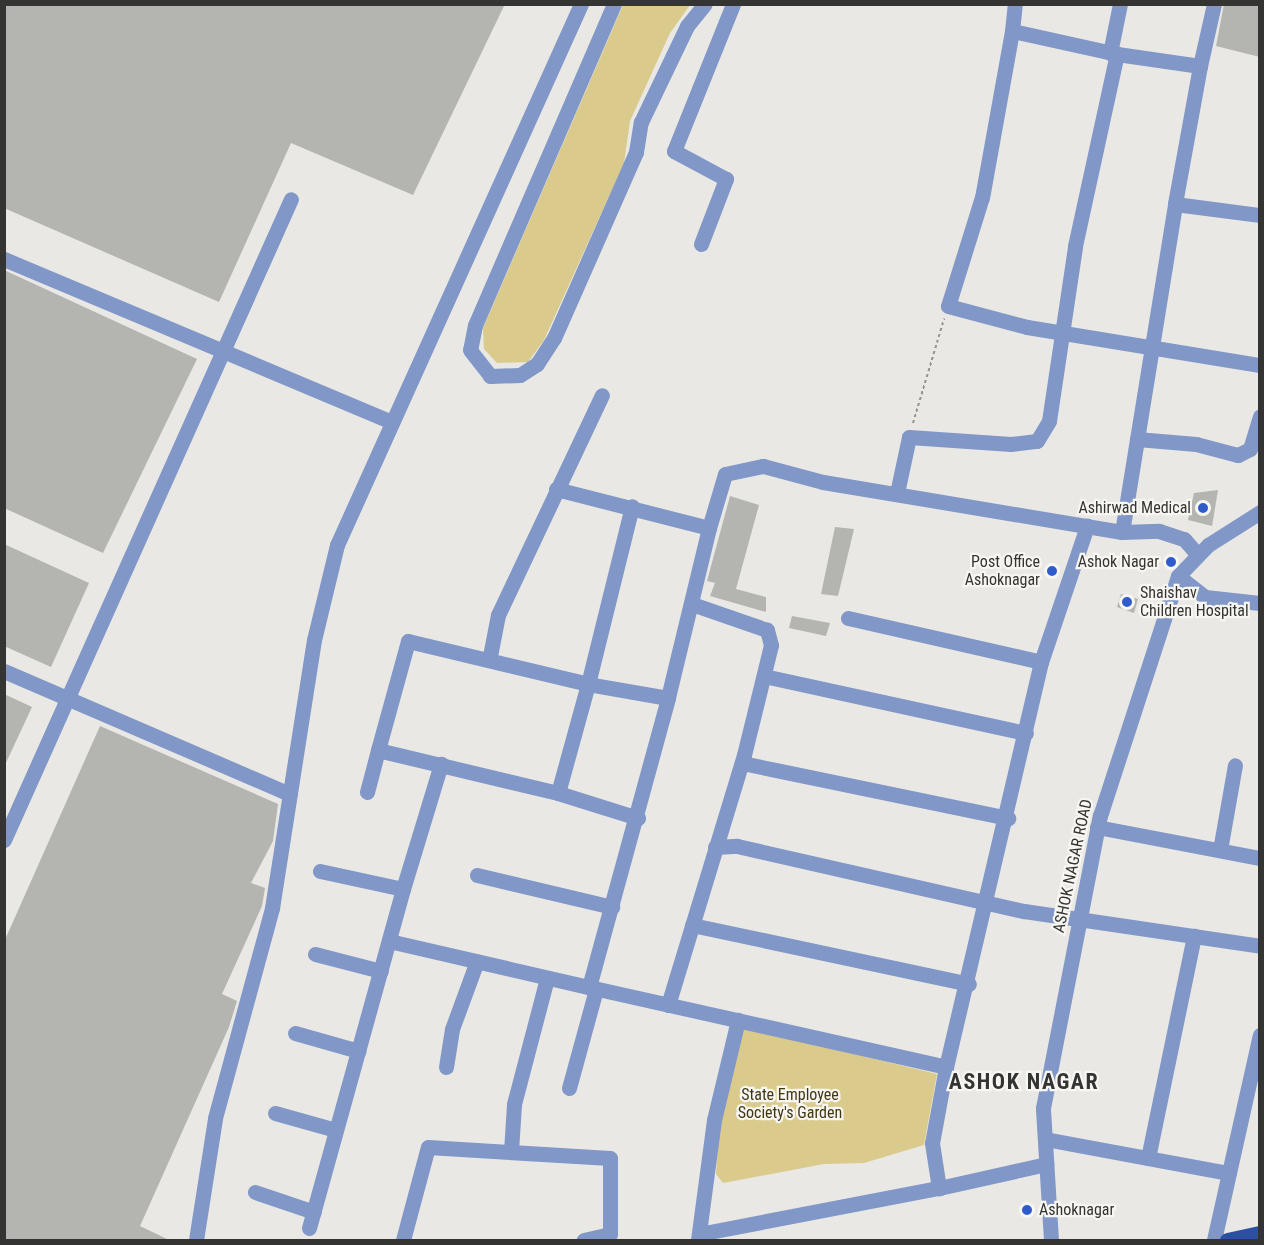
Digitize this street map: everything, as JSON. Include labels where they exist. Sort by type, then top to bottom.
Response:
[{"type":"main road","points":[[1227,1240],[1260,1233]]},
{"type":"street","points":[[195,1240],[215,1118],[272,908],[314,640],[337,545],[581,4]]},
{"type":"street","points":[[614,4],[475,325],[470,350],[490,376],[520,375],[537,363],[554,338],[636,152],[641,122],[687,26],[705,4]]},
{"type":"street","points":[[701,244],[726,179],[674,151],[733,4]]},
{"type":"street","points":[[1015,4],[982,197],[948,306],[1150,349],[1260,365]]},
{"type":"street","points":[[897,493],[909,437],[1037,441],[1049,421],[1066,332],[1075,246],[1113,54],[1120,4]]},
{"type":"street","points":[[1122,532],[1175,204],[1200,66],[1214,4]]},
{"type":"street","points":[[1012,31],[1113,54],[1200,66]]},
{"type":"street","points":[[4,840],[70,700],[291,199]]},
{"type":"street","points":[[1175,204],[1260,214]]},
{"type":"street","points":[[4,259],[392,422]]},
{"type":"street","points":[[490,656],[498,615],[602,395]]},
{"type":"street","points":[[1137,439],[1196,444],[1238,455],[1250,449],[1260,416]]},
{"type":"street","points":[[569,1088],[612,907],[638,818],[709,528],[725,474],[740,467],[763,466],[897,493],[1122,532],[1159,531],[1184,539],[1198,555]]},
{"type":"street","points":[[556,489],[632,506],[709,528]]},
{"type":"street","points":[[558,793],[588,684],[632,506]]},
{"type":"street","name":"ASHOK NAGAR ROAD","points":[[1051,1240],[1043,1108],[1097,827],[1178,576],[1198,555],[1260,512]]},
{"type":"street","points":[[939,1188],[932,1143],[946,1067],[989,901],[1041,662],[1086,526]]},
{"type":"street","points":[[1178,576],[1205,597],[1260,603]]},
{"type":"street","points":[[668,1005],[742,763],[771,645],[767,630],[692,604]]},
{"type":"street","points":[[848,618],[1041,662]]},
{"type":"street","points":[[368,792],[408,641],[490,656],[588,684],[668,698]]},
{"type":"street","points":[[4,671],[290,794]]},
{"type":"street","points":[[764,676],[1026,733]]},
{"type":"street","points":[[378,750],[558,793],[638,818]]},
{"type":"street","points":[[742,763],[1008,818]]},
{"type":"street","points":[[309,1228],[403,889],[441,764]]},
{"type":"street","points":[[1220,850],[1235,765]]},
{"type":"street","points":[[1097,827],[1260,858]]},
{"type":"street","points":[[716,846],[737,846],[989,901],[1080,918],[1260,946]]},
{"type":"street","points":[[320,871],[403,889]]},
{"type":"street","points":[[477,875],[612,907]]},
{"type":"street","points":[[692,925],[969,984]]},
{"type":"street","points":[[1148,1158],[1194,936]]},
{"type":"street","points":[[389,940],[547,978],[946,1067]]},
{"type":"street","points":[[315,954],[381,971]]},
{"type":"street","points":[[446,1067],[452,1029],[477,961]]},
{"type":"street","points":[[511,1151],[514,1104],[547,978]]},
{"type":"street","points":[[738,1020],[714,1120],[698,1237],[1046,1164]]},
{"type":"street","points":[[295,1033],[358,1051]]},
{"type":"street","points":[[1214,1240],[1260,1035]]},
{"type":"street","points":[[276,1113],[336,1130]]},
{"type":"street","points":[[1045,1139],[1229,1173]]},
{"type":"street","points":[[403,1240],[428,1148],[610,1158],[609,1234],[584,1240]]},
{"type":"street","points":[[255,1192],[314,1212]]},
{"type":"path","points":[[909,437],[948,306]]},
{"type":"green space","points":[[623,5],[690,5],[670,33],[630,121],[624,163],[544,340],[528,362],[497,363],[484,349],[483,328]]},
{"type":"green space","name":"State Employee Society's Garden","points":[[741,1027],[937,1074],[924,1145],[864,1163],[824,1164],[723,1183],[716,1174],[720,1118]]},
{"type":"building","points":[[4,4],[505,4],[413,195],[291,143],[219,302],[4,208]]},
{"type":"building","points":[[1224,4],[1260,4],[1260,57],[1216,46]]},
{"type":"building","points":[[4,270],[197,359],[103,553],[4,508]]},
{"type":"building","name":"Ashirwad Medical","points":[[1218,490],[1212,526],[1188,520],[1194,493]]},
{"type":"building","points":[[730,496],[759,505],[736,589],[766,597],[766,612],[710,596],[715,583],[707,581]]},
{"type":"building","points":[[835,527],[854,529],[838,596],[821,594]]},
{"type":"building","points":[[4,544],[89,583],[51,667],[4,646]]},
{"type":"building","points":[[1121,594],[1138,599],[1134,613],[1117,607]]},
{"type":"building","points":[[792,616],[830,623],[826,636],[789,628]]},
{"type":"building","points":[[4,694],[32,707],[4,767]]},
{"type":"building","points":[[100,726],[278,804],[273,841],[251,883],[265,888],[262,906],[222,994],[237,1001],[229,1027],[140,1226],[169,1240],[4,1240],[4,942]]},
{"type":"place","name":"Ashirwad Medical","points":[[1203,508]]},
{"type":"place","name":"Ashok Nagar","points":[[1171,562]]},
{"type":"place","name":"Post Office Ashoknagar","points":[[1052,571]]},
{"type":"place","name":"Shaishav Children Hospital","points":[[1127,602]]},
{"type":"place","name":"Ashoknagar","points":[[1027,1210]]},
{"type":"district","name":"ASHOK NAGAR","points":[[1024,1082]]}]
